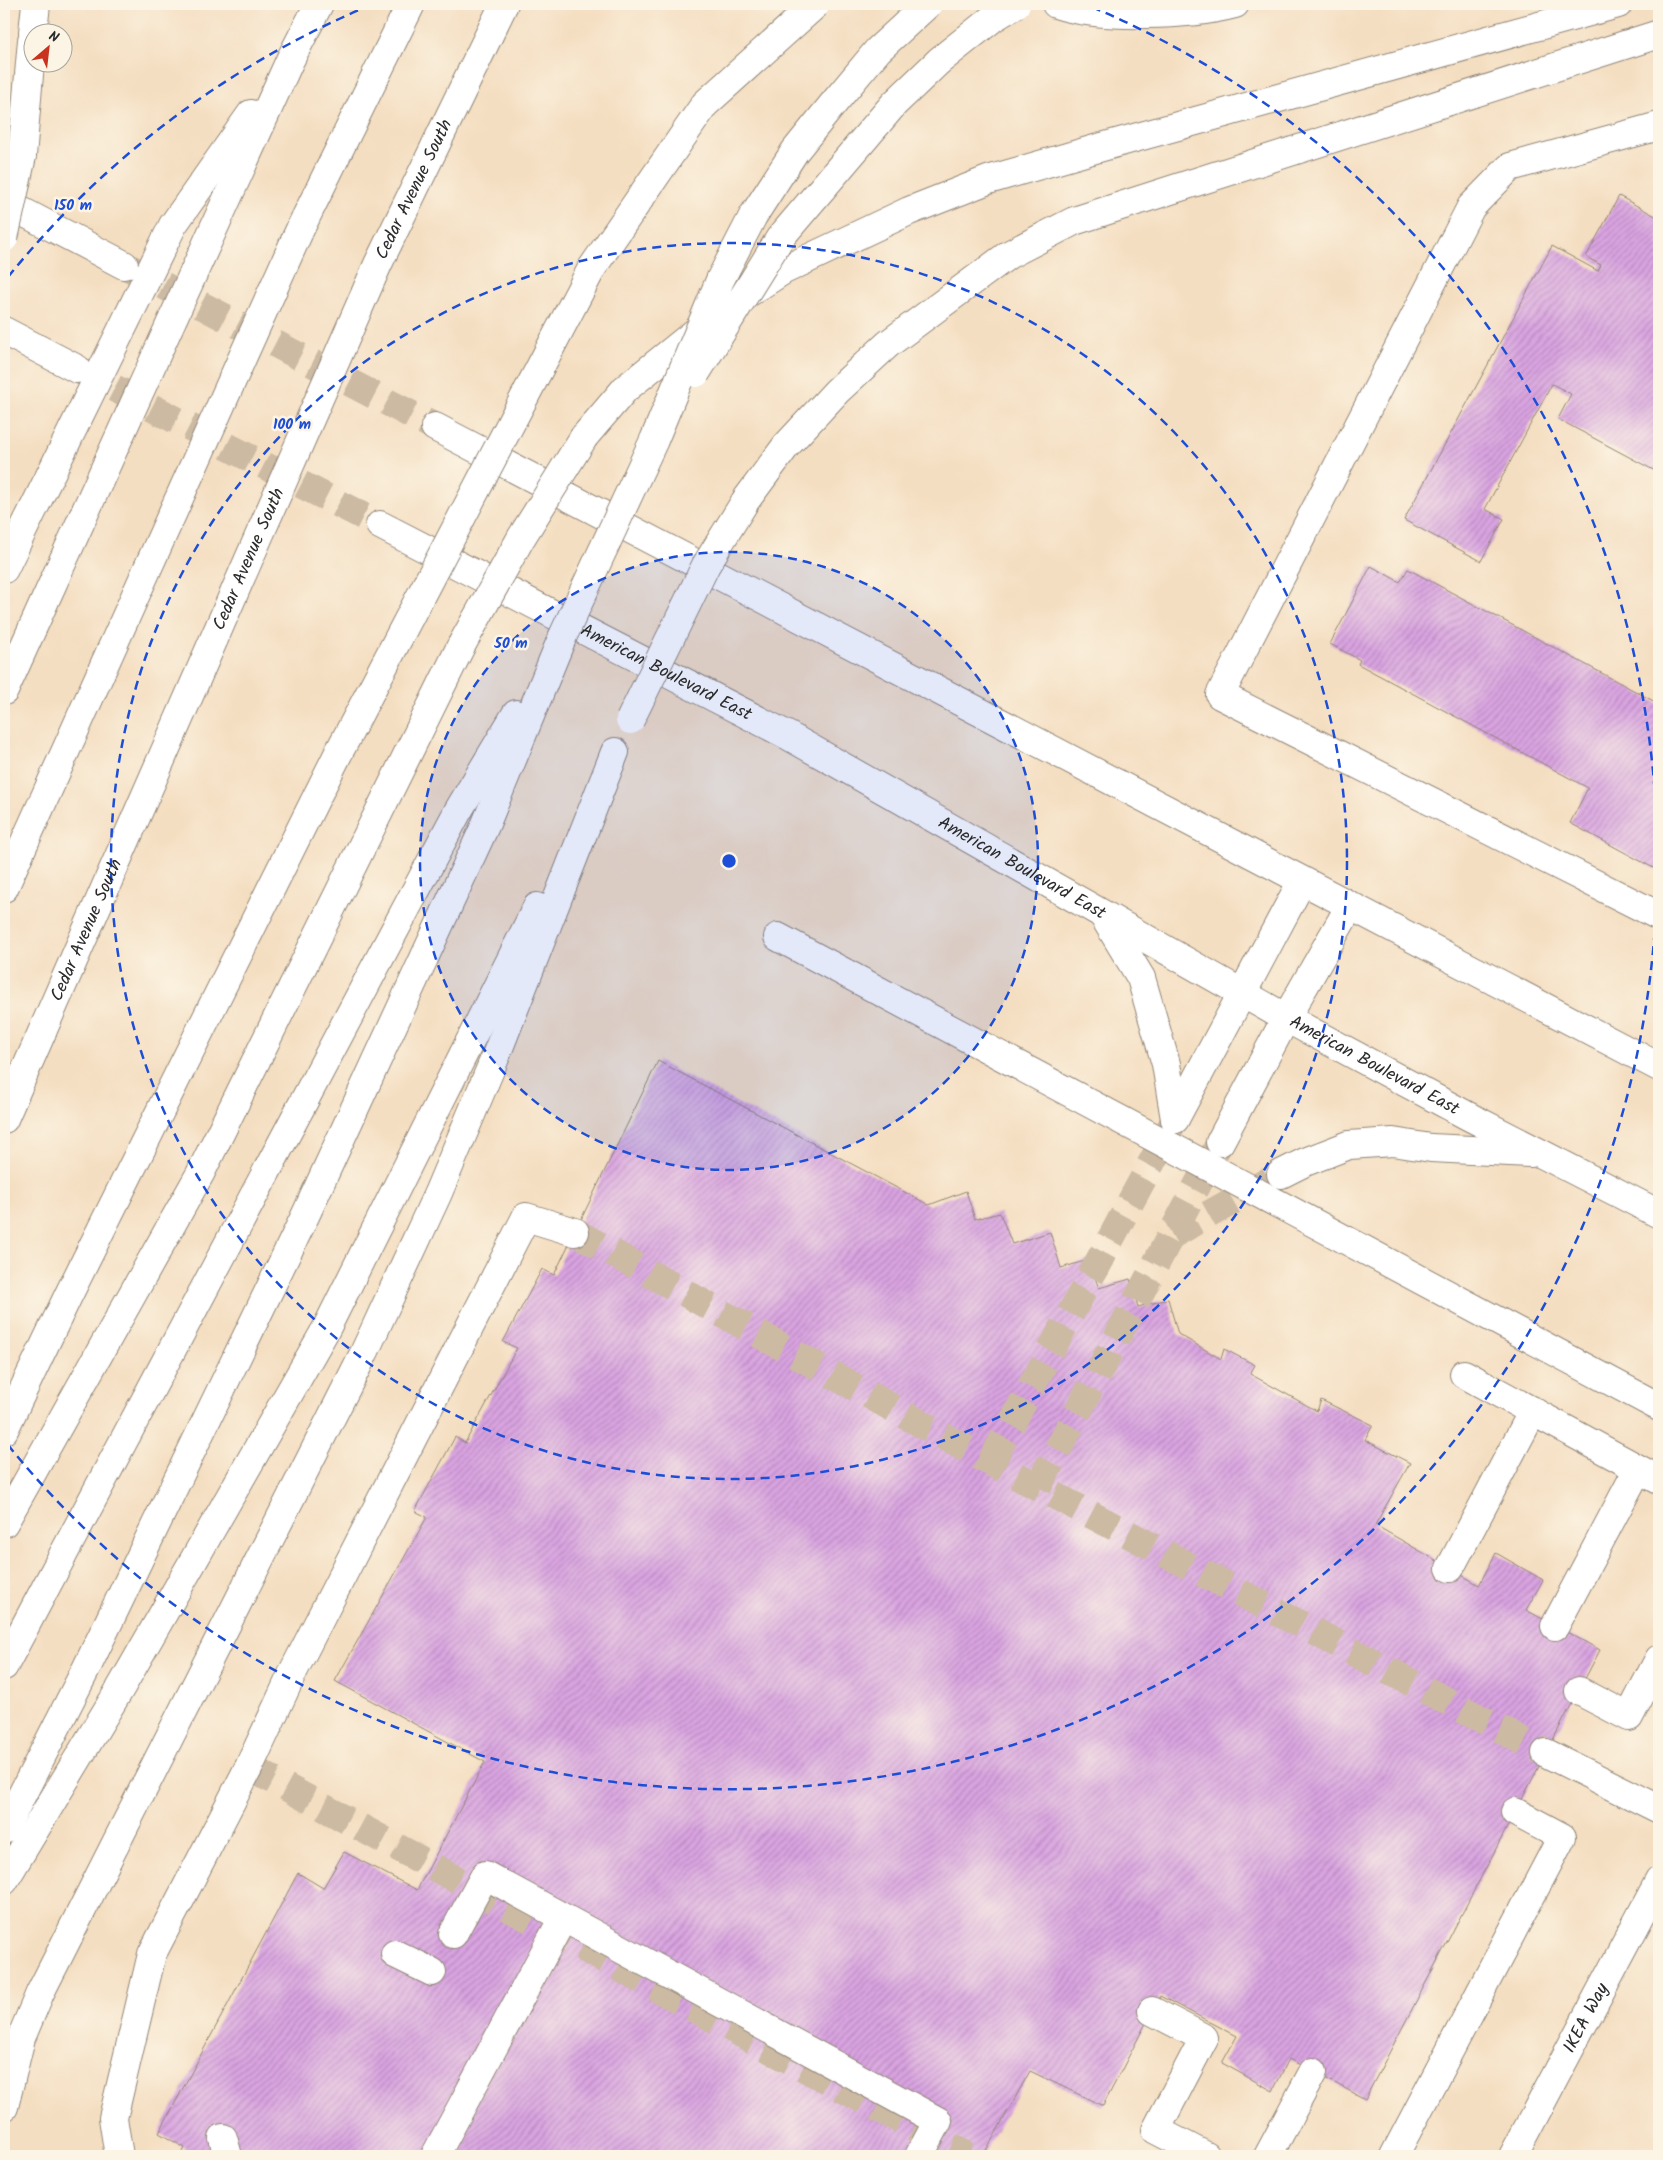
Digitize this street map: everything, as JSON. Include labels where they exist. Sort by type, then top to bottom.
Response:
[{"type":"main road","points":[[34,22],[36,4]]},
{"type":"main road","points":[[4,691],[290,60],[319,4]]},
{"type":"main road","points":[[4,888],[302,227],[411,4]]},
{"type":"main road","name":"Cedar Avenue South","points":[[4,1120],[378,264],[504,4]]},
{"type":"main road","points":[[4,1430],[68,1294],[340,750],[592,268],[705,104],[816,4]]},
{"type":"main road","points":[[4,1830],[86,1669],[228,1376],[485,826],[562,638],[654,440],[720,280],[753,216],[795,151],[878,50],[928,4]]},
{"type":"main road","points":[[654,440],[780,238],[812,199],[894,104],[939,61],[993,18],[1016,4]]},
{"type":"main road","points":[[1056,4],[1068,8],[1119,13],[1170,13],[1235,4]]},
{"type":"main road","points":[[4,1523],[200,1174],[461,646],[521,538],[584,437],[626,389],[728,306],[784,270],[909,211],[988,180],[1618,4]]},
{"type":"main road","points":[[4,1881],[120,1689],[326,1329],[615,752],[706,565],[746,500],[786,446],[837,391],[888,344],[1008,255],[1074,221],[1659,34]]},
{"type":"main road","points":[[4,570],[173,225],[290,60]]},
{"type":"main road","points":[[4,238],[22,156],[29,72]]},
{"type":"main road","points":[[1659,126],[1510,167],[1471,207],[1220,695],[1659,916]]},
{"type":"main road","points":[[4,202],[124,265]]},
{"type":"main road","points":[[4,331],[77,369]]},
{"type":"main road","points":[[435,427],[1659,1067]]},
{"type":"main road","name":"American Boulevard East","points":[[380,525],[787,735],[1242,994],[1541,1154],[1659,1214]]},
{"type":"main road","points":[[4,1666],[458,811],[562,638]]},
{"type":"main road","points":[[4,2107],[21,2038],[40,1993],[364,1353],[438,1193],[495,1058],[615,752]]},
{"type":"main road","points":[[1102,914],[1141,978],[1166,1064],[1175,1120],[1302,881]]},
{"type":"main road","points":[[1220,1142],[1286,1018],[1350,906]]},
{"type":"main road","points":[[778,938],[1659,1407]]},
{"type":"main road","points":[[1281,1174],[1304,1162],[1349,1145],[1393,1142],[1431,1148],[1541,1154]]},
{"type":"main road","points":[[119,2156],[113,2118],[152,1954],[249,1768],[303,1652],[526,1217],[575,1232]]},
{"type":"main road","points":[[1464,1374],[1649,1474],[1555,1626]]},
{"type":"main road","points":[[1450,1568],[1534,1411]]},
{"type":"main road","points":[[1579,1691],[1629,1717],[1659,1659]]},
{"type":"main road","points":[[1546,1753],[1659,1809]]},
{"type":"main road","points":[[1394,2156],[1562,1837],[1515,1812]]},
{"type":"main road","points":[[453,1934],[485,1875],[938,2121],[919,2156]]},
{"type":"main road","name":"IKEA Way","points":[[1513,2156],[1659,1881]]},
{"type":"main road","points":[[435,2156],[563,1918]]},
{"type":"main road","points":[[395,1954],[432,1972]]},
{"type":"main road","points":[[1152,2011],[1204,2038],[1156,2130],[1206,2156]]},
{"type":"main road","points":[[1268,2156],[1313,2072]]},
{"type":"building","points":[[1619,196],[1659,218],[1659,473],[1558,419],[1571,394],[1552,384],[1485,509],[1504,519],[1481,561],[1404,520],[1552,246],[1598,271],[1601,265],[1586,257]]},
{"type":"building","points":[[1371,566],[1400,582],[1408,569],[1659,704],[1659,871],[1570,823],[1588,788],[1358,664],[1360,660],[1330,644]]},
{"type":"building","points":[[658,1061],[929,1205],[966,1191],[975,1219],[1000,1213],[1012,1244],[1050,1232],[1061,1268],[1088,1260],[1099,1288],[1130,1279],[1138,1307],[1168,1299],[1178,1334],[1221,1359],[1224,1349],[1255,1365],[1250,1374],[1317,1411],[1321,1400],[1373,1425],[1365,1440],[1410,1463],[1375,1525],[1479,1585],[1496,1553],[1543,1580],[1526,1610],[1600,1650],[1365,2099],[1289,2059],[1273,2091],[1222,2063],[1237,2036],[1160,1996],[1103,2106],[1030,2071],[983,2156],[181,2156],[185,2148],[159,2133],[298,1873],[323,1888],[344,1852],[417,1890],[485,1762],[335,1681],[427,1517],[415,1511],[455,1437],[465,1443],[517,1348],[503,1342],[542,1269],[554,1275]]},
{"type":"tunnel","points":[[126,266],[435,427]]},
{"type":"tunnel","points":[[77,369],[380,525]]},
{"type":"tunnel","points":[[991,1462],[1174,1121]]},
{"type":"tunnel","points":[[1038,1487],[1218,1146]]},
{"type":"tunnel","points":[[1172,1235],[1281,1174]]},
{"type":"tunnel","points":[[575,1232],[981,1457],[1546,1753]]},
{"type":"tunnel","points":[[249,1767],[967,2156]]}]
